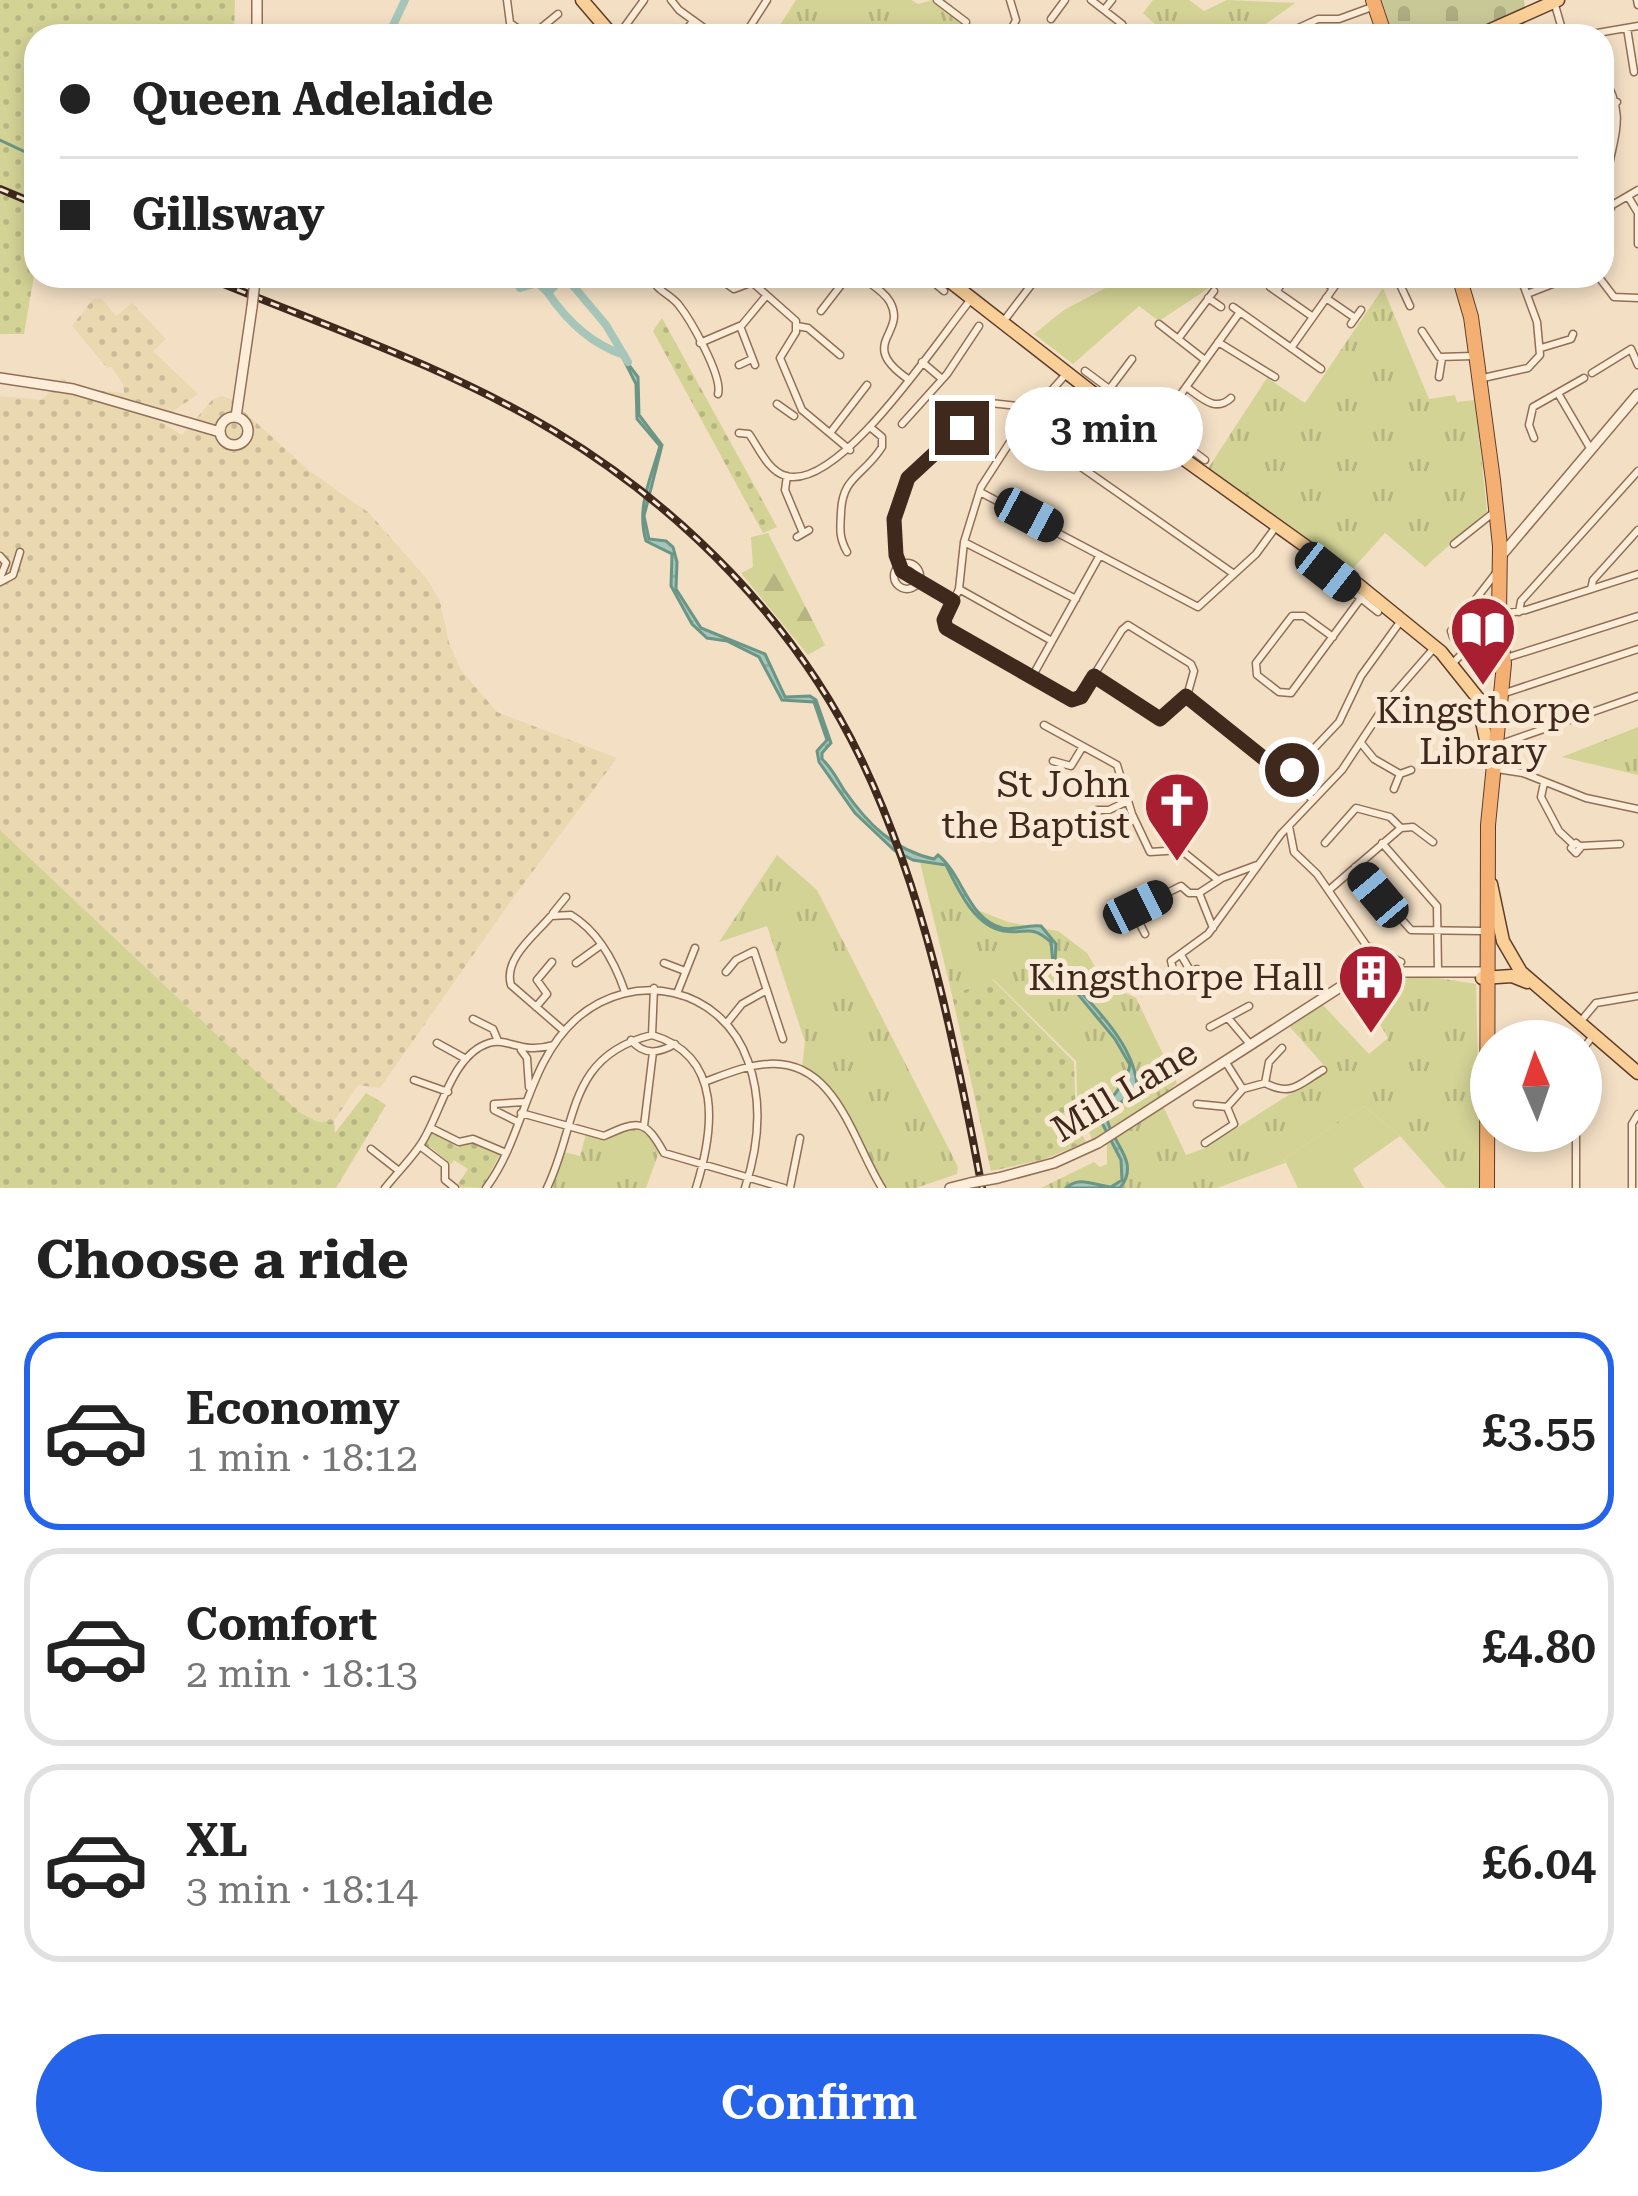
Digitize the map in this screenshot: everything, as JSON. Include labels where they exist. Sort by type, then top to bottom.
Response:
[{"type":"highway","points":[[1463,288],[1472,316],[1496,513],[1503,659],[1497,713]]},
{"type":"highway","points":[[1484,903],[1503,659]]},
{"type":"highway","points":[[1485,1020],[1482,814],[1492,759]]},
{"type":"highway","points":[[1487,1188],[1488,1152]]},
{"type":"main road","points":[[582,0],[609,24]]},
{"type":"main road","points":[[1505,24],[1556,1]]},
{"type":"main road","points":[[953,288],[1154,431],[1402,620],[1453,663],[1483,705],[1497,713]]},
{"type":"main road","points":[[1476,694],[1492,759]]},
{"type":"main road","points":[[1488,871],[1500,930]]},
{"type":"main road","points":[[1484,903],[1533,986]]},
{"type":"main road","points":[[1482,973],[1521,972]]},
{"type":"main road","points":[[1482,973],[1516,976],[1574,1020]]},
{"type":"main road","points":[[1602,1043],[1638,1073]]},
{"type":"street","points":[[624,24],[644,0]]},
{"type":"street","points":[[671,0],[697,24]]},
{"type":"street","points":[[937,0],[966,22]]},
{"type":"street","points":[[1051,19],[1065,0]]},
{"type":"street","points":[[1091,0],[1122,24]]},
{"type":"street","points":[[1104,10],[1112,0]]},
{"type":"street","points":[[1307,24],[1318,19],[1339,20],[1374,3]]},
{"type":"street","points":[[545,24],[558,14]]},
{"type":"street","points":[[1614,30],[1638,26]]},
{"type":"street","points":[[1628,28],[1634,72]]},
{"type":"street","points":[[1614,96],[1622,122],[1614,151]]},
{"type":"street","points":[[1614,205],[1638,190]]},
{"type":"street","points":[[1629,198],[1638,213],[1638,244]]},
{"type":"street","points":[[236,417],[255,288]]},
{"type":"street","points":[[657,288],[678,304],[720,378],[718,394]]},
{"type":"street","points":[[758,288],[792,316],[797,326]]},
{"type":"street","points":[[821,310],[838,288]]},
{"type":"street","points":[[873,288],[891,304],[893,319],[883,352],[891,366],[908,379]]},
{"type":"street","points":[[1003,322],[1029,288]]},
{"type":"street","points":[[1274,288],[1312,317]]},
{"type":"street","points":[[1291,348],[1333,288]]},
{"type":"street","points":[[1403,288],[1410,299]]},
{"type":"street","points":[[1479,379],[1528,368],[1537,361],[1541,348],[1538,322],[1525,288]]},
{"type":"street","points":[[1527,294],[1544,288]]},
{"type":"street","points":[[1607,288],[1626,301],[1638,298]]},
{"type":"street","points":[[1178,339],[1211,294],[1221,307]]},
{"type":"street","points":[[700,343],[740,326],[766,296]]},
{"type":"street","points":[[743,430],[773,469],[787,476],[813,473],[850,450],[972,298]]},
{"type":"street","points":[[1326,298],[1353,321],[1361,310]]},
{"type":"street","points":[[1154,431],[1218,343],[1236,310],[1321,370]]},
{"type":"street","points":[[1159,324],[1205,360]]},
{"type":"street","points":[[739,365],[754,362],[740,326]]},
{"type":"street","points":[[797,326],[808,328],[840,355]]},
{"type":"street","points":[[797,326],[780,360],[799,405],[850,450]]},
{"type":"street","points":[[902,424],[942,379],[979,326]]},
{"type":"street","points":[[1422,331],[1442,358],[1439,378]]},
{"type":"street","points":[[1541,348],[1572,338]]},
{"type":"street","points":[[1218,343],[1275,377]]},
{"type":"street","points":[[1535,435],[1529,425],[1532,407],[1559,395],[1630,346],[1638,365]]},
{"type":"street","points":[[1442,358],[1476,356]]},
{"type":"street","points":[[1108,391],[1132,359]]},
{"type":"street","points":[[921,362],[942,379]]},
{"type":"street","points":[[1085,371],[1154,431],[1205,460]]},
{"type":"street","points":[[1261,380],[1267,371]]},
{"type":"street","points":[[1067,373],[1021,425],[979,491],[964,542],[959,589],[944,620],[948,629],[1076,700],[1122,630],[1133,626],[1193,666],[1186,696],[1157,719],[1094,676]]},
{"type":"street","points":[[0,378],[52,384],[220,432],[230,445],[243,442],[247,425],[236,417],[227,419],[220,432]]},
{"type":"street","points":[[830,433],[865,388],[855,384]]},
{"type":"street","points":[[1186,387],[1216,408],[1231,398]]},
{"type":"street","points":[[1466,649],[1451,632],[1467,608],[1589,448],[1638,394]]},
{"type":"street","points":[[1559,395],[1589,448]]},
{"type":"street","points":[[898,564],[895,516],[908,478],[990,403],[1036,407]]},
{"type":"street","points":[[777,404],[791,414],[799,405]]},
{"type":"street","points":[[1021,425],[1235,575]]},
{"type":"street","points":[[847,546],[838,534],[842,491],[882,447],[882,437],[870,427]]},
{"type":"street","points":[[1519,612],[1521,601],[1638,471]]},
{"type":"street","points":[[787,476],[786,493],[803,533]]},
{"type":"street","points":[[979,491],[1196,607],[1235,575],[1277,525]]},
{"type":"street","points":[[1454,544],[1485,516],[1496,513]]},
{"type":"street","points":[[1591,590],[1593,580],[1638,530]]},
{"type":"street","points":[[964,542],[1076,599]]},
{"type":"street","points":[[0,580],[13,575],[20,552]]},
{"type":"street","points":[[1032,677],[1100,554]]},
{"type":"street","points":[[1305,554],[1364,595],[1378,612]]},
{"type":"street","points":[[0,556],[6,563],[0,580]]},
{"type":"street","points":[[898,564],[919,570],[919,584],[913,591],[898,583],[892,572],[898,564]]},
{"type":"street","points":[[1499,614],[1519,612],[1638,574]]},
{"type":"street","points":[[919,584],[953,601]]},
{"type":"street","points":[[959,589],[1052,641]]},
{"type":"street","points":[[1333,637],[1302,615],[1288,620],[1255,670],[1290,697],[1364,595]]},
{"type":"street","points":[[1467,608],[1480,618],[1483,674]]},
{"type":"street","points":[[1503,659],[1638,616]]},
{"type":"street","points":[[1287,777],[1339,722],[1357,683],[1402,620]]},
{"type":"street","points":[[1453,663],[1481,634]]},
{"type":"street","points":[[1173,969],[1171,961],[1213,928],[1289,825],[1338,775],[1387,702],[1436,647]]},
{"type":"street","points":[[1502,694],[1638,649]]},
{"type":"street","points":[[1186,696],[1312,799]]},
{"type":"street","points":[[1492,759],[1638,696]]},
{"type":"street","points":[[1044,724],[1117,765],[1150,852],[1181,850],[1218,880]]},
{"type":"street","points":[[1361,743],[1374,759],[1400,774]]},
{"type":"street","points":[[1053,761],[1070,766],[1082,748]]},
{"type":"street","points":[[1492,759],[1586,798],[1638,809]]},
{"type":"street","points":[[1394,789],[1400,774],[1411,770]]},
{"type":"street","points":[[1544,782],[1540,797],[1559,831],[1577,845],[1620,844]]},
{"type":"street","points":[[1103,809],[1128,801]]},
{"type":"street","points":[[1325,842],[1356,808],[1390,817],[1401,828]]},
{"type":"street","points":[[1289,825],[1297,856],[1328,890],[1366,945],[1371,975]]},
{"type":"street","points":[[1328,890],[1401,828],[1413,827],[1428,841]]},
{"type":"street","points":[[1382,843],[1436,904],[1438,970],[1482,973]]},
{"type":"street","points":[[1269,855],[1297,856]]},
{"type":"street","points":[[1145,934],[1137,908],[1181,886],[1189,893],[1199,892],[1260,864]]},
{"type":"street","points":[[1354,867],[1406,928],[1484,937]]},
{"type":"street","points":[[1199,892],[1213,928]]},
{"type":"street","points":[[564,1031],[512,985],[508,975],[511,964],[566,897]]},
{"type":"street","points":[[551,916],[578,918],[602,945],[625,992]]},
{"type":"street","points":[[576,963],[602,945]]},
{"type":"street","points":[[1366,945],[1401,962]]},
{"type":"street","points":[[678,991],[695,948]]},
{"type":"street","points":[[726,972],[736,960],[754,951],[783,1039]]},
{"type":"street","points":[[1181,955],[1191,972]]},
{"type":"street","points":[[536,1007],[547,994],[537,980],[552,962]]},
{"type":"street","points":[[664,963],[685,971]]},
{"type":"street","name":"Mill Lane","points":[[950,1188],[1041,1168],[1101,1142],[1318,998],[1358,979],[1438,970],[1482,973]]},
{"type":"street","points":[[1358,979],[1372,1015]]},
{"type":"street","points":[[652,1035],[654,988]]},
{"type":"street","points":[[485,1188],[506,1153],[529,1091],[564,1031],[599,1003],[625,992],[654,988],[678,991],[708,1007],[726,1024],[750,1067],[757,1123],[745,1188]]},
{"type":"street","points":[[726,1024],[742,1004],[767,990]]},
{"type":"street","points":[[1581,1020],[1596,1003],[1638,996]]},
{"type":"street","name":"Mill Lane","points":[[1210,1027],[1249,1006]]},
{"type":"street","name":"Mill Lane","points":[[1228,1018],[1250,1044]]},
{"type":"street","points":[[473,1019],[493,1029],[498,1041]]},
{"type":"street","points":[[547,1188],[577,1095],[591,1072],[608,1054],[652,1035],[676,1044],[697,1065],[704,1082],[710,1133],[696,1188]]},
{"type":"street","points":[[632,1040],[643,1051],[653,1052],[676,1044]]},
{"type":"street","points":[[385,1188],[420,1146],[466,1059],[478,1048],[498,1041],[521,1050],[553,1045]]},
{"type":"street","points":[[437,1043],[466,1059]]},
{"type":"street","points":[[1265,1083],[1269,1062],[1282,1048]]},
{"type":"street","points":[[521,1050],[527,1058],[529,1091]]},
{"type":"street","points":[[644,1126],[653,1052]]},
{"type":"street","points":[[1225,1061],[1243,1089]]},
{"type":"street","points":[[704,1082],[750,1067],[787,1065],[818,1079],[840,1107],[882,1188]]},
{"type":"street","points":[[1227,1107],[1243,1089],[1265,1083],[1278,1090],[1291,1089],[1322,1070]]},
{"type":"street","points":[[414,1080],[448,1092]]},
{"type":"street","points":[[518,1123],[494,1110],[494,1104],[525,1102]]},
{"type":"street","points":[[1197,1105],[1227,1107]]},
{"type":"street","points":[[1205,1143],[1234,1124],[1227,1107]]},
{"type":"street","points":[[521,1113],[604,1136],[622,1126],[644,1126],[655,1133],[664,1153],[787,1188],[800,1138]]},
{"type":"street","points":[[1632,1188],[1631,1124],[1638,1114]]},
{"type":"street","points":[[431,1128],[459,1142],[473,1138],[506,1153]]},
{"type":"street","points":[[420,1146],[445,1165],[446,1180],[455,1188]]},
{"type":"street","points":[[370,1149],[399,1171]]},
{"type":"street","points":[[1576,1152],[1576,1188]]},
{"type":"shaded area","points":[[101,298],[116,316],[132,303],[166,339],[153,351],[198,394],[159,421],[182,435],[213,399],[230,399],[311,472],[369,513],[427,579],[440,601],[449,643],[461,670],[497,712],[617,758],[380,1088],[358,1085],[334,1121],[318,1122],[299,1112],[0,830],[0,396],[42,400],[61,378],[83,389],[124,393],[111,367],[72,326],[93,299]]},
{"type":"green space","points":[[0,0],[235,0],[234,24],[24,24],[24,288],[32,288],[24,334],[0,334]]},
{"type":"green space","points":[[796,0],[911,0],[918,4],[932,0],[962,24],[781,24]]},
{"type":"green space","points":[[1153,0],[1189,0],[1204,11],[1227,0],[1295,3],[1266,24],[1155,24],[1143,13]]},
{"type":"green space","points":[[1382,0],[1524,0],[1525,9],[1492,24],[1389,24]]},
{"type":"green space","points":[[1105,288],[1209,288],[1159,321],[1139,306],[1073,364],[1034,334],[1064,310]]},
{"type":"green space","points":[[1383,288],[1429,399],[1455,395],[1457,402],[1475,400],[1487,511],[1425,567],[1385,533],[1349,573],[1207,470],[1267,378],[1305,403]]},
{"type":"green space","points":[[662,318],[777,527],[763,533],[653,331]]},
{"type":"green space","points":[[768,533],[825,645],[808,655],[741,573],[753,567],[751,537]]},
{"type":"green space","points":[[1638,727],[1638,775],[1562,757]]},
{"type":"green space","points":[[0,830],[299,1112],[318,1122],[334,1121],[335,1133],[366,1093],[386,1105],[336,1188],[0,1188]]},
{"type":"green space","points":[[777,855],[817,890],[958,1167],[957,1174],[916,1188],[885,1188],[841,1106],[802,1067],[805,1042],[767,926],[719,942]]},
{"type":"green space","points":[[919,858],[945,864],[970,907],[1008,922],[1058,931],[1087,953],[1104,982],[1136,998],[1177,1083],[1119,1134],[1163,1106],[1186,1155],[1205,1148],[1328,1070],[1290,1027],[1322,1004],[1369,1054],[1388,1038],[1378,1021],[1392,1007],[1371,983],[1425,976],[1476,984],[1477,1020],[1470,1020],[1470,1152],[1480,1152],[1481,1188],[1446,1188],[1400,1136],[1364,1106],[1284,1159],[1285,1163],[1217,1188],[1041,1188],[1094,1162],[1100,1167],[1107,1164],[1102,1137],[1092,1139],[1083,1119],[1078,1119],[1076,1061],[993,979],[952,995]]},
{"type":"green space","points":[[822,931],[845,993],[805,1007],[783,945]]},
{"type":"green space","points":[[992,979],[1074,1062],[1076,1124],[1086,1142],[1042,1160],[991,1171],[952,995]]},
{"type":"green space","points":[[1364,1106],[1400,1136],[1353,1169],[1364,1188],[1298,1188],[1284,1159]]},
{"type":"green space","points":[[638,1127],[659,1152],[646,1188],[552,1188],[564,1152],[580,1156],[586,1134],[607,1139],[620,1130]]},
{"type":"green space","points":[[434,1131],[457,1147],[474,1140],[501,1152],[482,1188],[456,1187],[468,1169],[454,1160],[451,1164],[430,1147],[426,1150],[423,1145]]},
{"type":"water","points":[[622,356],[638,377],[639,415],[662,445],[644,516],[649,539],[673,547],[676,589],[701,628],[765,654],[785,697],[816,700],[831,743],[822,759],[862,813],[906,849],[934,859],[938,855],[954,874],[973,906],[991,923],[1007,929],[1041,926],[1056,944],[1055,963],[1118,1037],[1135,1071],[1137,1089],[1107,1119],[1128,1170],[1120,1188],[1066,1188],[1082,1182],[1111,1187],[1122,1180],[1121,1160],[1100,1119],[1130,1065],[1115,1039],[1053,964],[1051,942],[1033,931],[993,928],[968,905],[946,865],[913,860],[894,850],[855,813],[819,762],[817,751],[827,740],[814,702],[782,700],[759,657],[727,641],[707,638],[692,624],[671,586],[672,554],[646,541],[643,528],[644,504],[660,446],[637,419],[636,384]]},
{"type":"waterway","points":[[394,24],[405,0]]},
{"type":"waterway","points":[[0,140],[24,151]]},
{"type":"waterway","points":[[543,288],[548,293]]},
{"type":"waterway","points":[[553,288],[548,293],[572,322],[590,338],[624,355]]},
{"type":"waterway","points":[[575,288],[606,325],[628,362]]},
{"type":"railway","points":[[0,189],[24,199]]},
{"type":"railway","points":[[234,288],[426,366],[554,431],[647,496],[731,573],[769,616],[834,709],[861,759],[903,862],[949,1024],[982,1188]]},
{"type":"place","name":"Kingsthorpe Library","points":[[1483,688]]},
{"type":"place","name":"St John the Baptist","points":[[1177,864]]},
{"type":"place","name":"Kingsthorpe Hall","points":[[1371,1036]]},
{"type":"route","points":[[962,428],[908,478],[894,519],[902,571],[953,601],[944,620],[946,628],[1072,700],[1081,697],[1094,676],[1155,719],[1186,696],[1287,777],[1292,770]]}]
